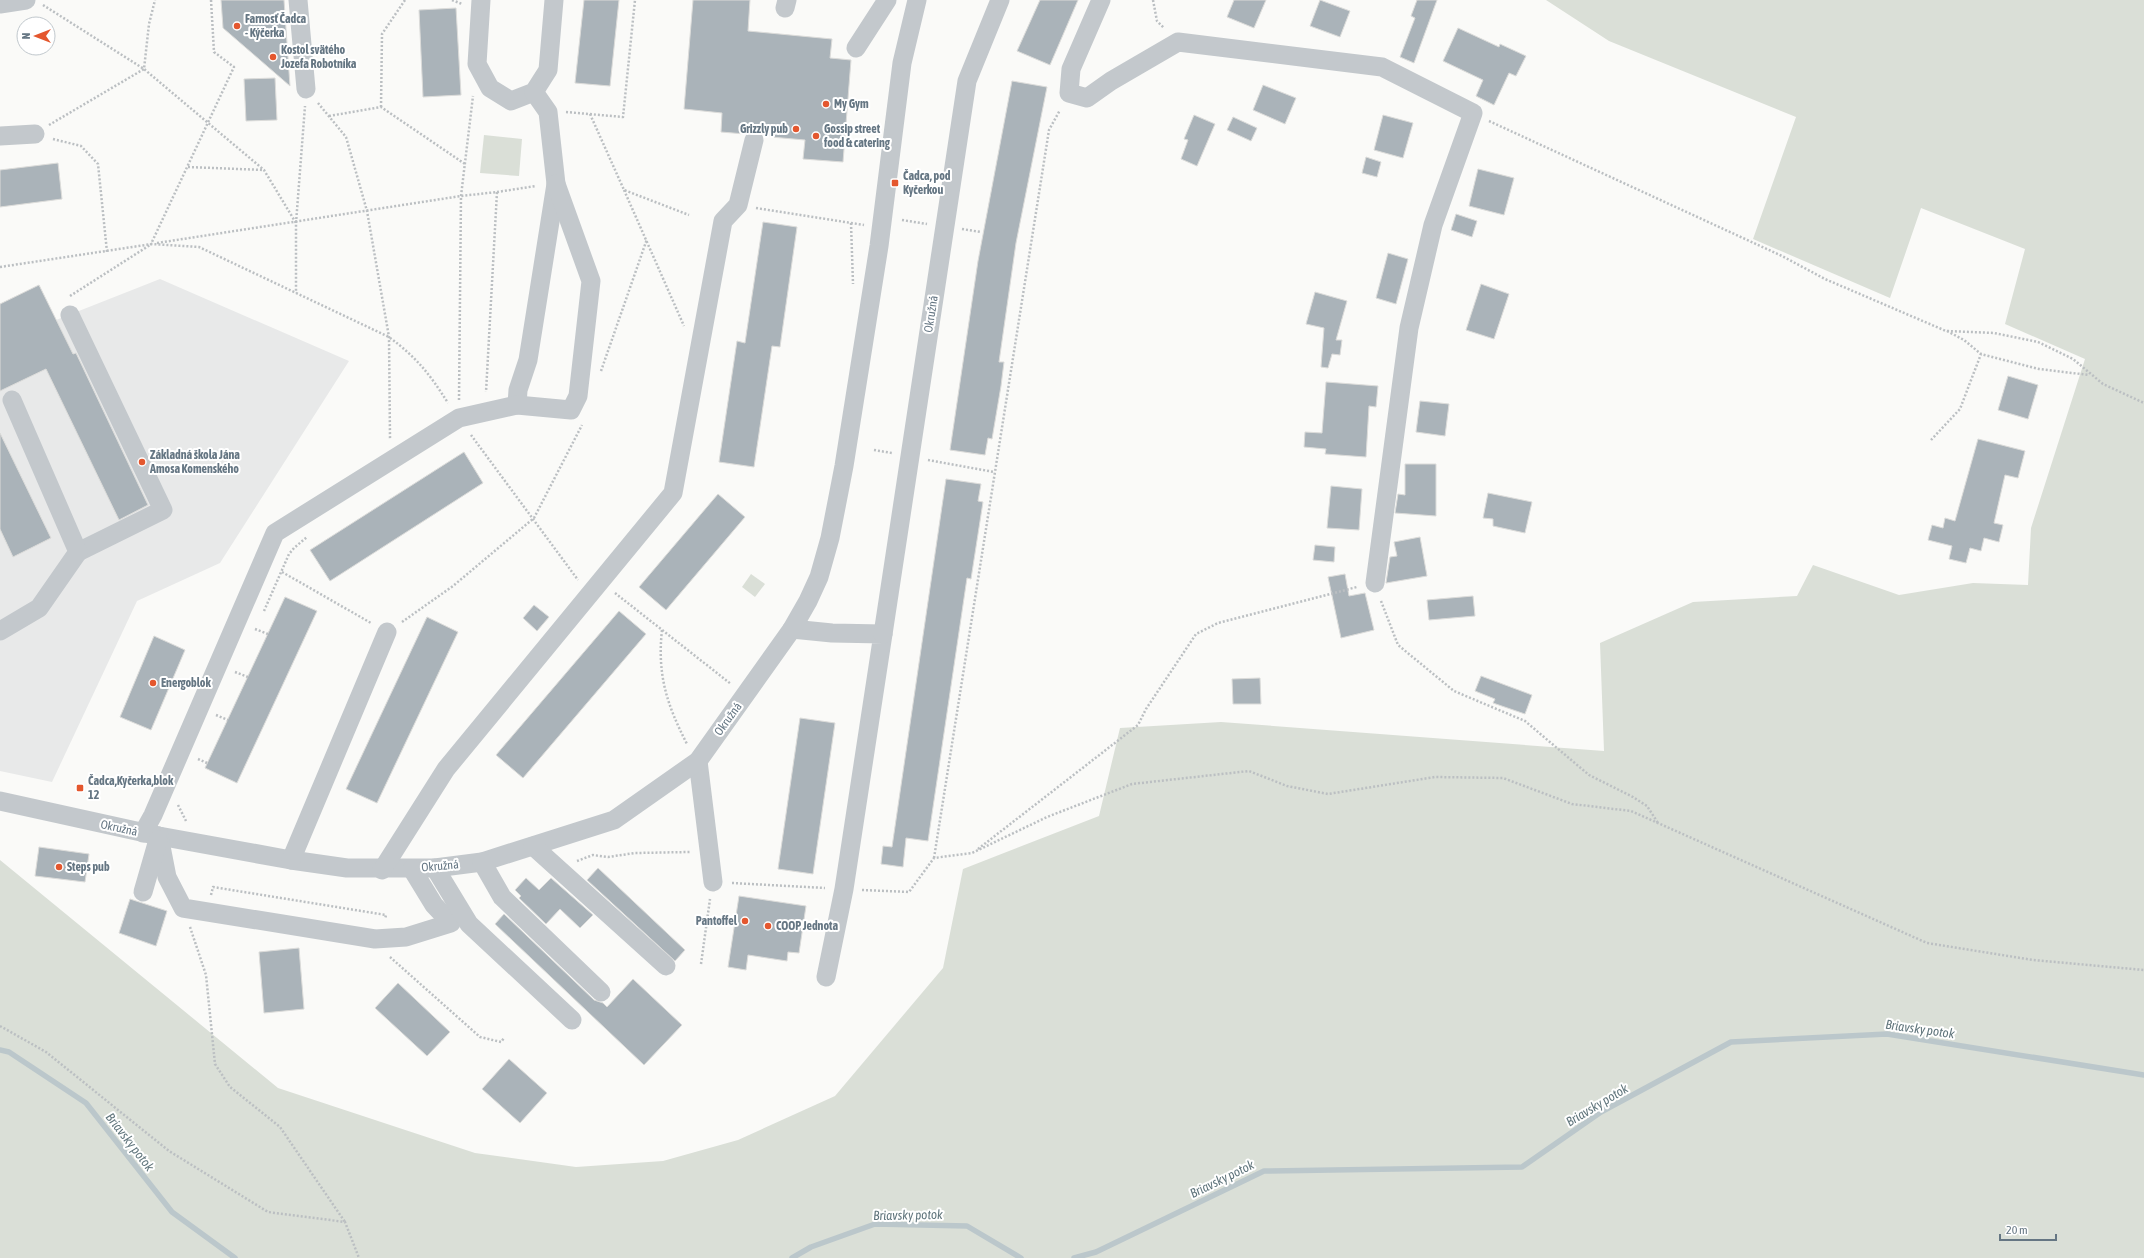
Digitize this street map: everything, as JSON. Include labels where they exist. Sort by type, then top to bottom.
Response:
[{"type":"street","points":[[298,0],[306,89]]},
{"type":"street","points":[[481,0],[477,64],[490,88],[511,101],[534,92],[548,70],[554,0]]},
{"type":"street","points":[[856,48],[887,0]]},
{"type":"street","name":"Okružná","points":[[0,802],[151,835],[291,860],[347,868],[382,870],[435,868],[482,862],[614,820],[698,761],[792,629],[808,601],[818,577],[830,538],[844,466],[881,227],[902,63],[917,0]]},
{"type":"street","name":"Okružná","points":[[826,977],[844,889],[967,81],[1000,0]]},
{"type":"street","points":[[1101,0],[1071,69],[1069,93],[1087,98],[1111,81],[1178,42],[1382,67],[1473,113],[1433,225],[1409,328],[1375,583]]},
{"type":"street","points":[[0,4],[33,2]]},
{"type":"street","points":[[143,892],[153,815],[275,533],[459,418],[517,405],[571,410],[578,396],[591,281],[556,184],[548,112],[534,92]]},
{"type":"street","points":[[0,136],[35,134]]},
{"type":"street","points":[[382,870],[446,769],[673,493],[723,221],[738,205],[754,140]]},
{"type":"street","points":[[517,405],[518,390],[528,360],[556,184]]},
{"type":"street","points":[[0,631],[39,608],[78,552],[163,510],[70,315]]},
{"type":"street","points":[[12,400],[78,552]]},
{"type":"street","points":[[792,629],[832,633],[882,634]]},
{"type":"street","points":[[291,860],[387,632]]},
{"type":"street","points":[[698,761],[712,882]]},
{"type":"street","points":[[151,835],[167,877],[183,908],[375,939],[406,937],[451,923],[434,905],[412,868]]},
{"type":"street","points":[[533,846],[666,966]]},
{"type":"street","points":[[482,862],[502,897],[601,992]]},
{"type":"street","points":[[435,868],[468,924],[572,1020]]},
{"type":"path","points":[[144,69],[149,24],[155,0]]},
{"type":"path","points":[[70,315],[70,296],[151,244],[234,67],[214,52],[211,0]]},
{"type":"path","points":[[381,108],[382,34],[405,0]]},
{"type":"path","points":[[548,112],[590,113],[623,117],[635,0]]},
{"type":"path","points":[[1153,0],[1157,21],[1178,42]]},
{"type":"path","points":[[33,2],[97,37],[144,69],[264,170],[296,223]]},
{"type":"path","points":[[35,134],[81,105],[144,69]]},
{"type":"path","points":[[296,293],[296,223],[306,89]]},
{"type":"path","points":[[701,964],[712,882],[909,892],[934,858],[1049,130],[1069,93]]},
{"type":"path","points":[[459,418],[461,196],[473,95]]},
{"type":"path","points":[[390,443],[389,337],[367,211],[346,137],[329,116],[381,108],[465,164]]},
{"type":"path","points":[[590,113],[647,239],[680,322]]},
{"type":"path","points":[[1473,113],[1782,256],[1825,279],[1946,331],[1964,340],[1981,354],[2039,369],[2090,375]]},
{"type":"path","points":[[35,134],[81,146],[98,164],[107,252]]},
{"type":"path","points":[[188,167],[264,170]]},
{"type":"path","points":[[0,267],[296,223],[461,196],[536,186]]},
{"type":"path","points":[[624,190],[689,215]]},
{"type":"path","points":[[486,394],[497,192]]},
{"type":"path","points":[[738,205],[881,227]]},
{"type":"path","points":[[851,223],[853,286]]},
{"type":"path","points":[[600,373],[647,239]]},
{"type":"path","points":[[151,244],[199,247],[389,337],[413,355],[431,376],[459,418],[534,518],[577,580]]},
{"type":"path","points":[[1946,331],[1994,333],[2038,342],[2073,360],[2103,384],[2144,403]]},
{"type":"path","points":[[1931,440],[1960,408],[1981,354]]},
{"type":"path","points":[[282,572],[387,632],[453,586],[534,518],[585,418]]},
{"type":"path","points":[[874,450],[994,472]]},
{"type":"path","points":[[262,615],[294,548],[310,535]]},
{"type":"path","points":[[972,853],[1138,725],[1196,634],[1218,623],[1375,583],[1398,645],[1454,690],[1525,721],[1589,776],[1634,797],[1646,806],[1658,823]]},
{"type":"path","points":[[615,593],[734,686]]},
{"type":"path","points":[[252,636],[259,622]]},
{"type":"path","points":[[255,629],[268,634]]},
{"type":"path","points":[[662,630],[661,666],[665,694],[682,735],[698,761]]},
{"type":"path","points":[[232,679],[239,665]]},
{"type":"path","points":[[235,672],[248,677]]},
{"type":"path","points":[[212,722],[219,708]]},
{"type":"path","points":[[216,715],[228,720]]},
{"type":"path","points":[[196,758],[207,763]]},
{"type":"path","points":[[934,858],[972,853],[1047,817],[1132,784],[1249,771],[1287,786],[1328,794],[1436,777],[1503,778],[1572,804],[1631,811],[1927,942],[2033,960],[2144,970]]},
{"type":"path","points":[[178,803],[179,810],[186,821]]},
{"type":"path","points":[[561,872],[574,862],[593,855],[608,857],[635,853],[709,850]]},
{"type":"path","points":[[183,908],[206,975],[215,1064],[230,1087],[280,1127],[345,1222],[359,1258]]},
{"type":"path","points":[[0,1026],[46,1052],[169,1151],[268,1212],[345,1222]]},
{"type":"path","points":[[501,1042],[504,1038]]},
{"type":"shaded area","points":[[1546,0],[2144,0],[2144,1258],[0,1258],[0,860],[278,1088],[475,1153],[576,1167],[663,1161],[738,1140],[835,1096],[943,968],[963,869],[1099,816],[1120,728],[1221,722],[1604,751],[1600,643],[1693,602],[1797,596],[1813,565],[1899,595],[1973,583],[2028,585],[2031,528],[2085,359],[2005,324],[2025,249],[1921,208],[1890,298],[1753,239],[1796,117],[1609,41]]},
{"type":"shaded area","points":[[484,135],[522,139],[519,176],[480,173]]},
{"type":"shaded area","name":"Základná škola Jána Amosa Komenského","points":[[160,279],[349,361],[220,563],[137,601],[52,782],[0,771],[0,304],[39,285],[56,320]]},
{"type":"shaded area","points":[[751,574],[765,584],[755,597],[742,587]]},
{"type":"building","name":"Kostol svätého Jozefa Robotníka","points":[[221,0],[284,0],[290,86],[223,28]]},
{"type":"building","points":[[584,0],[619,0],[610,86],[575,83]]},
{"type":"building","points":[[693,0],[750,0],[748,31],[832,39],[830,58],[851,60],[843,162],[803,159],[805,140],[771,137],[763,135],[756,129],[745,134],[721,132],[722,113],[684,109]]},
{"type":"building","points":[[1040,0],[1078,0],[1050,65],[1017,51]]},
{"type":"building","points":[[1234,0],[1266,0],[1254,28],[1227,17]]},
{"type":"building","points":[[1320,0],[1350,11],[1340,37],[1310,26]]},
{"type":"building","points":[[1417,0],[1437,0],[1414,63],[1400,57],[1415,18],[1411,16]]},
{"type":"building","points":[[456,8],[461,95],[423,97],[419,10]]},
{"type":"building","points":[[1458,28],[1499,47],[1500,44],[1526,56],[1516,76],[1509,73],[1494,105],[1476,96],[1483,80],[1443,61]]},
{"type":"building","points":[[275,78],[277,120],[246,121],[244,79]]},
{"type":"building","points":[[1012,81],[1047,87],[1016,243],[999,362],[1004,362],[1001,386],[992,439],[988,438],[985,455],[950,450],[978,261]]},
{"type":"building","points":[[1263,85],[1296,98],[1285,124],[1253,110]]},
{"type":"building","points":[[1194,115],[1215,124],[1197,166],[1181,159],[1188,140],[1184,139]]},
{"type":"building","points":[[1383,115],[1413,123],[1403,158],[1374,150]]},
{"type":"building","points":[[1233,117],[1257,128],[1251,141],[1227,130]]},
{"type":"building","points":[[1366,157],[1381,162],[1377,177],[1362,173]]},
{"type":"building","points":[[58,163],[62,199],[0,207],[0,170]]},
{"type":"building","points":[[1478,169],[1514,178],[1504,215],[1469,206]]},
{"type":"building","points":[[1456,214],[1477,221],[1472,237],[1451,230]]},
{"type":"building","points":[[763,222],[797,227],[780,347],[772,346],[754,467],[719,462],[737,341],[745,343]]},
{"type":"building","points":[[1388,253],[1408,259],[1396,304],[1376,298]]},
{"type":"building","points":[[1481,284],[1509,294],[1494,339],[1466,330]]},
{"type":"building","points":[[39,285],[73,354],[76,353],[148,505],[119,520],[46,369],[0,391],[0,304]]},
{"type":"building","points":[[1315,292],[1347,301],[1336,340],[1342,340],[1340,355],[1332,354],[1328,368],[1321,367],[1324,328],[1306,324]]},
{"type":"building","points":[[2008,376],[2038,385],[2028,419],[1998,410]]},
{"type":"building","points":[[1326,382],[1378,386],[1376,407],[1369,406],[1366,457],[1325,454],[1326,449],[1304,447],[1305,432],[1322,433]]},
{"type":"building","points":[[1420,401],[1449,404],[1445,436],[1416,432]]},
{"type":"building","points":[[0,433],[51,538],[13,557],[0,529]]},
{"type":"building","points":[[1978,439],[2025,451],[2018,478],[2005,475],[1994,523],[2003,525],[1999,542],[1984,538],[1981,551],[1970,548],[1966,563],[1949,559],[1952,546],[1928,540],[1932,525],[1943,528],[1945,518],[1955,521]]},
{"type":"building","points":[[464,452],[483,483],[330,581],[310,550]]},
{"type":"building","points":[[1405,464],[1436,464],[1436,516],[1395,513],[1398,494],[1405,495]]},
{"type":"building","points":[[946,479],[981,484],[978,501],[983,502],[971,579],[967,578],[928,841],[906,838],[903,867],[881,864],[883,846],[892,847]]},
{"type":"building","points":[[1331,486],[1362,489],[1359,530],[1327,528]]},
{"type":"building","points":[[1488,493],[1532,502],[1525,533],[1493,526],[1493,519],[1483,518]]},
{"type":"building","points":[[718,494],[745,517],[666,610],[639,587]]},
{"type":"building","points":[[1420,537],[1427,576],[1386,583],[1390,557],[1397,556],[1394,542]]},
{"type":"building","points":[[1315,545],[1335,547],[1334,562],[1313,560]]},
{"type":"building","points":[[1345,574],[1349,596],[1365,593],[1374,630],[1341,638],[1328,577]]},
{"type":"building","points":[[1473,596],[1475,616],[1429,620],[1427,600]]},
{"type":"building","points":[[285,597],[317,611],[237,783],[205,768]]},
{"type":"building","points":[[534,605],[549,617],[537,631],[523,618]]},
{"type":"building","points":[[619,611],[646,634],[523,778],[496,755]]},
{"type":"building","points":[[427,617],[458,632],[377,803],[346,789]]},
{"type":"building","name":"Energoblok","points":[[154,636],[185,650],[151,730],[120,717]]},
{"type":"building","points":[[1481,676],[1532,695],[1525,714],[1493,703],[1495,699],[1475,691]]},
{"type":"building","points":[[1260,678],[1261,704],[1233,704],[1232,679]]},
{"type":"building","points":[[800,718],[835,723],[813,874],[778,869]]},
{"type":"building","points":[[39,847],[89,854],[85,882],[35,876]]},
{"type":"building","points":[[598,868],[685,950],[675,961],[587,880]]},
{"type":"building","points":[[526,878],[539,890],[551,878],[593,915],[580,928],[560,909],[546,924],[519,898],[521,896],[515,890]]},
{"type":"building","name":"COOP Jednota","points":[[739,896],[806,906],[799,953],[788,952],[787,961],[748,955],[746,970],[728,967]]},
{"type":"building","points":[[130,899],[167,911],[156,946],[119,933]]},
{"type":"building","points":[[504,914],[594,1000],[603,1003],[607,1007],[633,979],[682,1025],[644,1065],[495,924]]},
{"type":"building","points":[[299,948],[304,1009],[264,1013],[259,952]]},
{"type":"building","points":[[398,983],[450,1032],[427,1056],[375,1008]]},
{"type":"building","points":[[509,1059],[547,1093],[520,1123],[482,1089]]},
{"type":"waterway","name":"Briavsky potok","points":[[1074,1258],[1096,1252],[1264,1171],[1522,1167],[1601,1112],[1731,1042],[1887,1034],[2144,1075]]},
{"type":"waterway","name":"Briavsky potok","points":[[0,1050],[9,1052],[86,1103],[172,1212],[235,1258]]},
{"type":"waterway","name":"Briavsky potok","points":[[792,1258],[811,1247],[875,1224],[967,1226],[1021,1258]]},
{"type":"place","name":"Farnosť Čadca - Kýčerka","points":[[237,26]]},
{"type":"place","name":"Kostol svätého Jozefa Robotníka","points":[[273,57]]},
{"type":"place","name":"My Gym","points":[[826,104]]},
{"type":"place","name":"Grizzly pub","points":[[796,129]]},
{"type":"place","name":"Gossip street food & catering","points":[[816,136]]},
{"type":"place","name":"Čadca, pod Kyčerkou","points":[[895,183]]},
{"type":"place","name":"Základná škola Jána Amosa Komenského","points":[[142,462]]},
{"type":"place","name":"Energoblok","points":[[153,683]]},
{"type":"place","name":"Čadca,Kyčerka,blok 12","points":[[80,788]]},
{"type":"place","name":"Steps pub","points":[[59,867]]},
{"type":"place","name":"Pantoffel","points":[[745,921]]},
{"type":"place","name":"COOP Jednota","points":[[768,926]]}]
